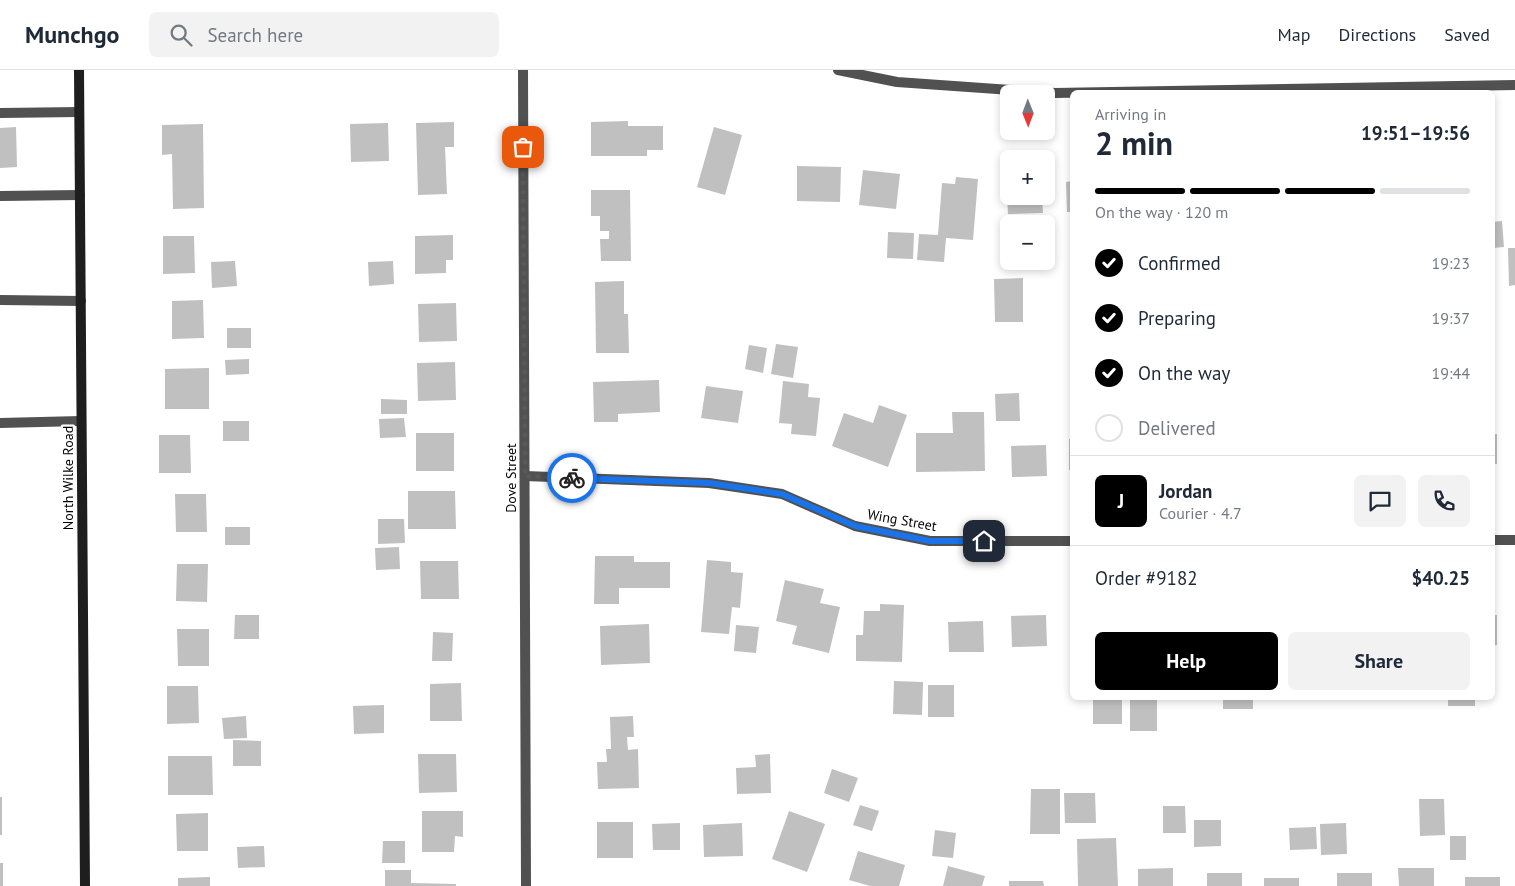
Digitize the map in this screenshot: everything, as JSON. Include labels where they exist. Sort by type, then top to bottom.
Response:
[{"type":"main road","name":"North Wilke Road","points":[[78,70],[85,886]]},
{"type":"street","name":"Dove Street","points":[[523,70],[526,886]]},
{"type":"street","points":[[838,70],[897,82],[1070,92]]},
{"type":"street","points":[[1186,90],[1515,85]]},
{"type":"street","points":[[0,113],[79,112]]},
{"type":"street","points":[[0,196],[80,195]]},
{"type":"street","points":[[0,300],[81,301]]},
{"type":"street","points":[[0,423],[81,421]]},
{"type":"street","name":"Wing Street","points":[[525,476],[709,483],[782,494],[855,526],[930,541],[1070,541]]},
{"type":"street","points":[[1495,540],[1515,540]]},
{"type":"building","points":[[628,121],[628,126],[663,126],[663,150],[647,150],[647,156],[591,156],[591,122]]},
{"type":"building","points":[[454,122],[454,147],[445,147],[447,194],[418,195],[416,123]]},
{"type":"building","points":[[388,123],[389,161],[351,162],[350,124]]},
{"type":"building","points":[[203,124],[204,208],[173,209],[172,154],[162,155],[162,125]]},
{"type":"building","points":[[16,127],[17,167],[0,168],[0,128]]},
{"type":"building","points":[[714,127],[742,135],[725,195],[697,187]]},
{"type":"building","points":[[797,166],[841,167],[840,202],[797,201]]},
{"type":"building","points":[[863,170],[900,174],[896,209],[859,205]]},
{"type":"building","points":[[956,177],[978,179],[973,240],[946,238],[944,262],[917,260],[919,234],[938,235],[942,183],[955,184]]},
{"type":"building","points":[[1070,181],[1070,212],[1067,212],[1066,182]]},
{"type":"building","points":[[591,190],[630,190],[631,261],[601,261],[600,239],[609,239],[609,231],[600,231],[600,216],[591,216]]},
{"type":"building","points":[[1008,205],[1043,205],[1043,213],[1008,214]]},
{"type":"building","points":[[1502,221],[1504,247],[1495,248],[1495,222]]},
{"type":"building","points":[[888,232],[914,233],[913,259],[887,258]]},
{"type":"building","points":[[453,235],[453,260],[446,260],[446,273],[415,274],[415,236]]},
{"type":"building","points":[[163,236],[194,236],[195,273],[163,274]]},
{"type":"building","points":[[1508,248],[1515,248],[1515,285],[1509,286]]},
{"type":"building","points":[[235,261],[237,286],[212,288],[211,262]]},
{"type":"building","points":[[393,261],[394,284],[369,286],[368,262]]},
{"type":"building","points":[[1023,278],[1023,322],[995,322],[994,279]]},
{"type":"building","points":[[624,281],[624,314],[628,314],[629,353],[596,353],[595,282]]},
{"type":"building","points":[[203,300],[204,338],[172,339],[172,301]]},
{"type":"building","points":[[456,303],[457,341],[419,342],[418,304]]},
{"type":"building","points":[[227,328],[251,328],[251,348],[227,348]]},
{"type":"building","points":[[776,344],[798,347],[793,378],[771,374]]},
{"type":"building","points":[[749,345],[767,348],[763,373],[745,369]]},
{"type":"building","points":[[249,359],[249,374],[226,375],[225,360]]},
{"type":"building","points":[[455,362],[456,400],[418,401],[417,363]]},
{"type":"building","points":[[209,368],[209,409],[165,409],[165,369]]},
{"type":"building","points":[[659,380],[660,412],[618,414],[618,422],[594,422],[593,382]]},
{"type":"building","points":[[783,381],[809,384],[808,397],[820,398],[816,436],[791,434],[792,424],[779,423]]},
{"type":"building","points":[[706,386],[743,391],[738,423],[701,418]]},
{"type":"building","points":[[1019,393],[1020,421],[996,421],[995,394]]},
{"type":"building","points":[[381,399],[407,400],[407,414],[381,414]]},
{"type":"building","points":[[879,405],[907,415],[888,467],[832,446],[844,413],[873,423]]},
{"type":"building","points":[[952,412],[984,412],[985,471],[916,472],[916,433],[953,433]]},
{"type":"building","points":[[404,418],[406,437],[380,438],[379,419]]},
{"type":"building","points":[[223,421],[249,421],[249,441],[223,441]]},
{"type":"building","points":[[416,433],[454,433],[454,471],[416,471]]},
{"type":"building","points":[[1495,434],[1497,434],[1497,464],[1495,464]]},
{"type":"building","points":[[159,435],[190,435],[191,473],[159,473]]},
{"type":"building","points":[[1069,439],[1070,439],[1070,470]]},
{"type":"building","points":[[1046,445],[1047,476],[1012,477],[1011,446]]},
{"type":"building","points":[[408,491],[455,491],[456,529],[408,529]]},
{"type":"building","points":[[175,494],[206,494],[207,532],[176,532]]},
{"type":"building","points":[[378,519],[404,519],[405,543],[378,544]]},
{"type":"building","points":[[225,527],[250,527],[250,545],[225,545]]},
{"type":"building","points":[[399,547],[400,569],[376,570],[375,548]]},
{"type":"building","points":[[595,556],[634,556],[634,562],[670,562],[670,588],[619,588],[619,604],[594,604]]},
{"type":"building","points":[[707,560],[731,562],[731,572],[743,573],[740,608],[732,607],[729,634],[701,632]]},
{"type":"building","points":[[420,561],[458,561],[459,599],[421,599]]},
{"type":"building","points":[[177,564],[208,564],[207,602],[176,601]]},
{"type":"building","points":[[785,580],[824,589],[820,603],[840,607],[829,653],[792,644],[797,626],[776,621]]},
{"type":"building","points":[[880,604],[904,605],[902,662],[856,661],[856,635],[863,635],[864,611],[880,611]]},
{"type":"building","points":[[235,615],[259,615],[259,639],[234,639]]},
{"type":"building","points":[[1046,615],[1047,646],[1012,647],[1011,616]]},
{"type":"building","points":[[1495,615],[1497,615],[1497,645],[1495,645]]},
{"type":"building","points":[[983,621],[984,652],[949,652],[948,622]]},
{"type":"building","points":[[649,624],[650,663],[601,665],[600,626]]},
{"type":"building","points":[[736,625],[759,627],[756,653],[734,651]]},
{"type":"building","points":[[177,629],[209,629],[209,666],[178,666]]},
{"type":"building","points":[[433,632],[453,633],[452,661],[432,661]]},
{"type":"building","points":[[894,681],[923,682],[922,715],[893,714]]},
{"type":"building","points":[[461,683],[462,721],[430,721],[430,684]]},
{"type":"building","points":[[928,685],[954,685],[954,717],[928,717]]},
{"type":"building","points":[[167,686],[198,686],[199,723],[167,724]]},
{"type":"building","points":[[1093,700],[1122,700],[1122,724],[1093,724]]},
{"type":"building","points":[[1130,700],[1157,700],[1157,731],[1130,731]]},
{"type":"building","points":[[1223,700],[1253,700],[1253,709],[1223,709]]},
{"type":"building","points":[[1448,700],[1475,700],[1475,706],[1448,706]]},
{"type":"building","points":[[384,705],[384,733],[354,734],[353,706]]},
{"type":"building","points":[[246,716],[247,738],[224,739],[222,718]]},
{"type":"building","points":[[633,716],[634,737],[627,737],[628,750],[638,749],[639,788],[598,789],[597,762],[607,762],[606,749],[611,749],[610,717]]},
{"type":"building","points":[[233,740],[261,741],[261,766],[233,766]]},
{"type":"building","points":[[418,754],[456,754],[457,792],[419,793]]},
{"type":"building","points":[[770,754],[771,793],[737,794],[736,768],[756,767],[755,755]]},
{"type":"building","points":[[168,756],[212,756],[213,795],[168,795]]},
{"type":"building","points":[[832,769],[858,778],[849,802],[824,793]]},
{"type":"building","points":[[1031,789],[1060,789],[1060,834],[1030,834]]},
{"type":"building","points":[[1064,793],[1095,793],[1096,823],[1065,823]]},
{"type":"building","points":[[0,797],[2,797],[2,835],[0,835]]},
{"type":"building","points":[[1419,799],[1444,799],[1445,835],[1420,836]]},
{"type":"building","points":[[860,805],[879,811],[872,831],[853,825]]},
{"type":"building","points":[[1163,806],[1185,806],[1186,833],[1163,833]]},
{"type":"building","points":[[422,811],[463,811],[463,837],[455,836],[454,852],[422,852]]},
{"type":"building","points":[[789,811],[825,824],[807,872],[772,859]]},
{"type":"building","points":[[208,813],[208,851],[177,851],[176,814]]},
{"type":"building","points":[[1194,820],[1221,820],[1221,846],[1194,847]]},
{"type":"building","points":[[597,822],[633,822],[633,858],[597,858]]},
{"type":"building","points":[[680,823],[680,850],[653,850],[652,824]]},
{"type":"building","points":[[742,823],[743,856],[704,857],[703,825]]},
{"type":"building","points":[[1346,823],[1347,854],[1321,855],[1320,824]]},
{"type":"building","points":[[1316,827],[1317,849],[1290,850],[1289,828]]},
{"type":"building","points":[[935,830],[956,833],[953,858],[932,856]]},
{"type":"building","points":[[1450,836],[1466,836],[1466,860],[1450,860]]},
{"type":"building","points":[[1116,838],[1118,886],[1078,886],[1077,839]]},
{"type":"building","points":[[383,841],[405,841],[405,863],[382,863]]},
{"type":"building","points":[[264,846],[265,867],[238,868],[237,847]]},
{"type":"building","points":[[858,851],[905,865],[899,886],[870,886],[849,880]]},
{"type":"building","points":[[0,863],[3,863],[3,886],[0,886]]},
{"type":"building","points":[[948,866],[985,876],[982,886],[943,886]]},
{"type":"building","points":[[1173,868],[1173,886],[1138,886],[1138,869]]},
{"type":"building","points":[[1398,868],[1434,868],[1434,886],[1399,886]]},
{"type":"building","points":[[385,870],[411,870],[411,883],[456,884],[456,886],[385,886]]},
{"type":"building","points":[[1207,873],[1242,873],[1242,886],[1207,886]]},
{"type":"building","points":[[1337,873],[1372,873],[1372,886],[1337,886]]},
{"type":"building","points":[[210,877],[210,886],[178,886],[178,878]]},
{"type":"building","points":[[1465,877],[1500,877],[1500,886],[1465,886]]},
{"type":"building","points":[[1264,878],[1299,878],[1299,886],[1264,886]]},
{"type":"building","points":[[1009,881],[1043,881],[1044,886],[1009,886]]},
{"type":"way so far","points":[[523,147],[525,476],[572,478]]},
{"type":"route","points":[[572,478],[709,483],[782,494],[855,526],[930,541],[984,541]]}]
